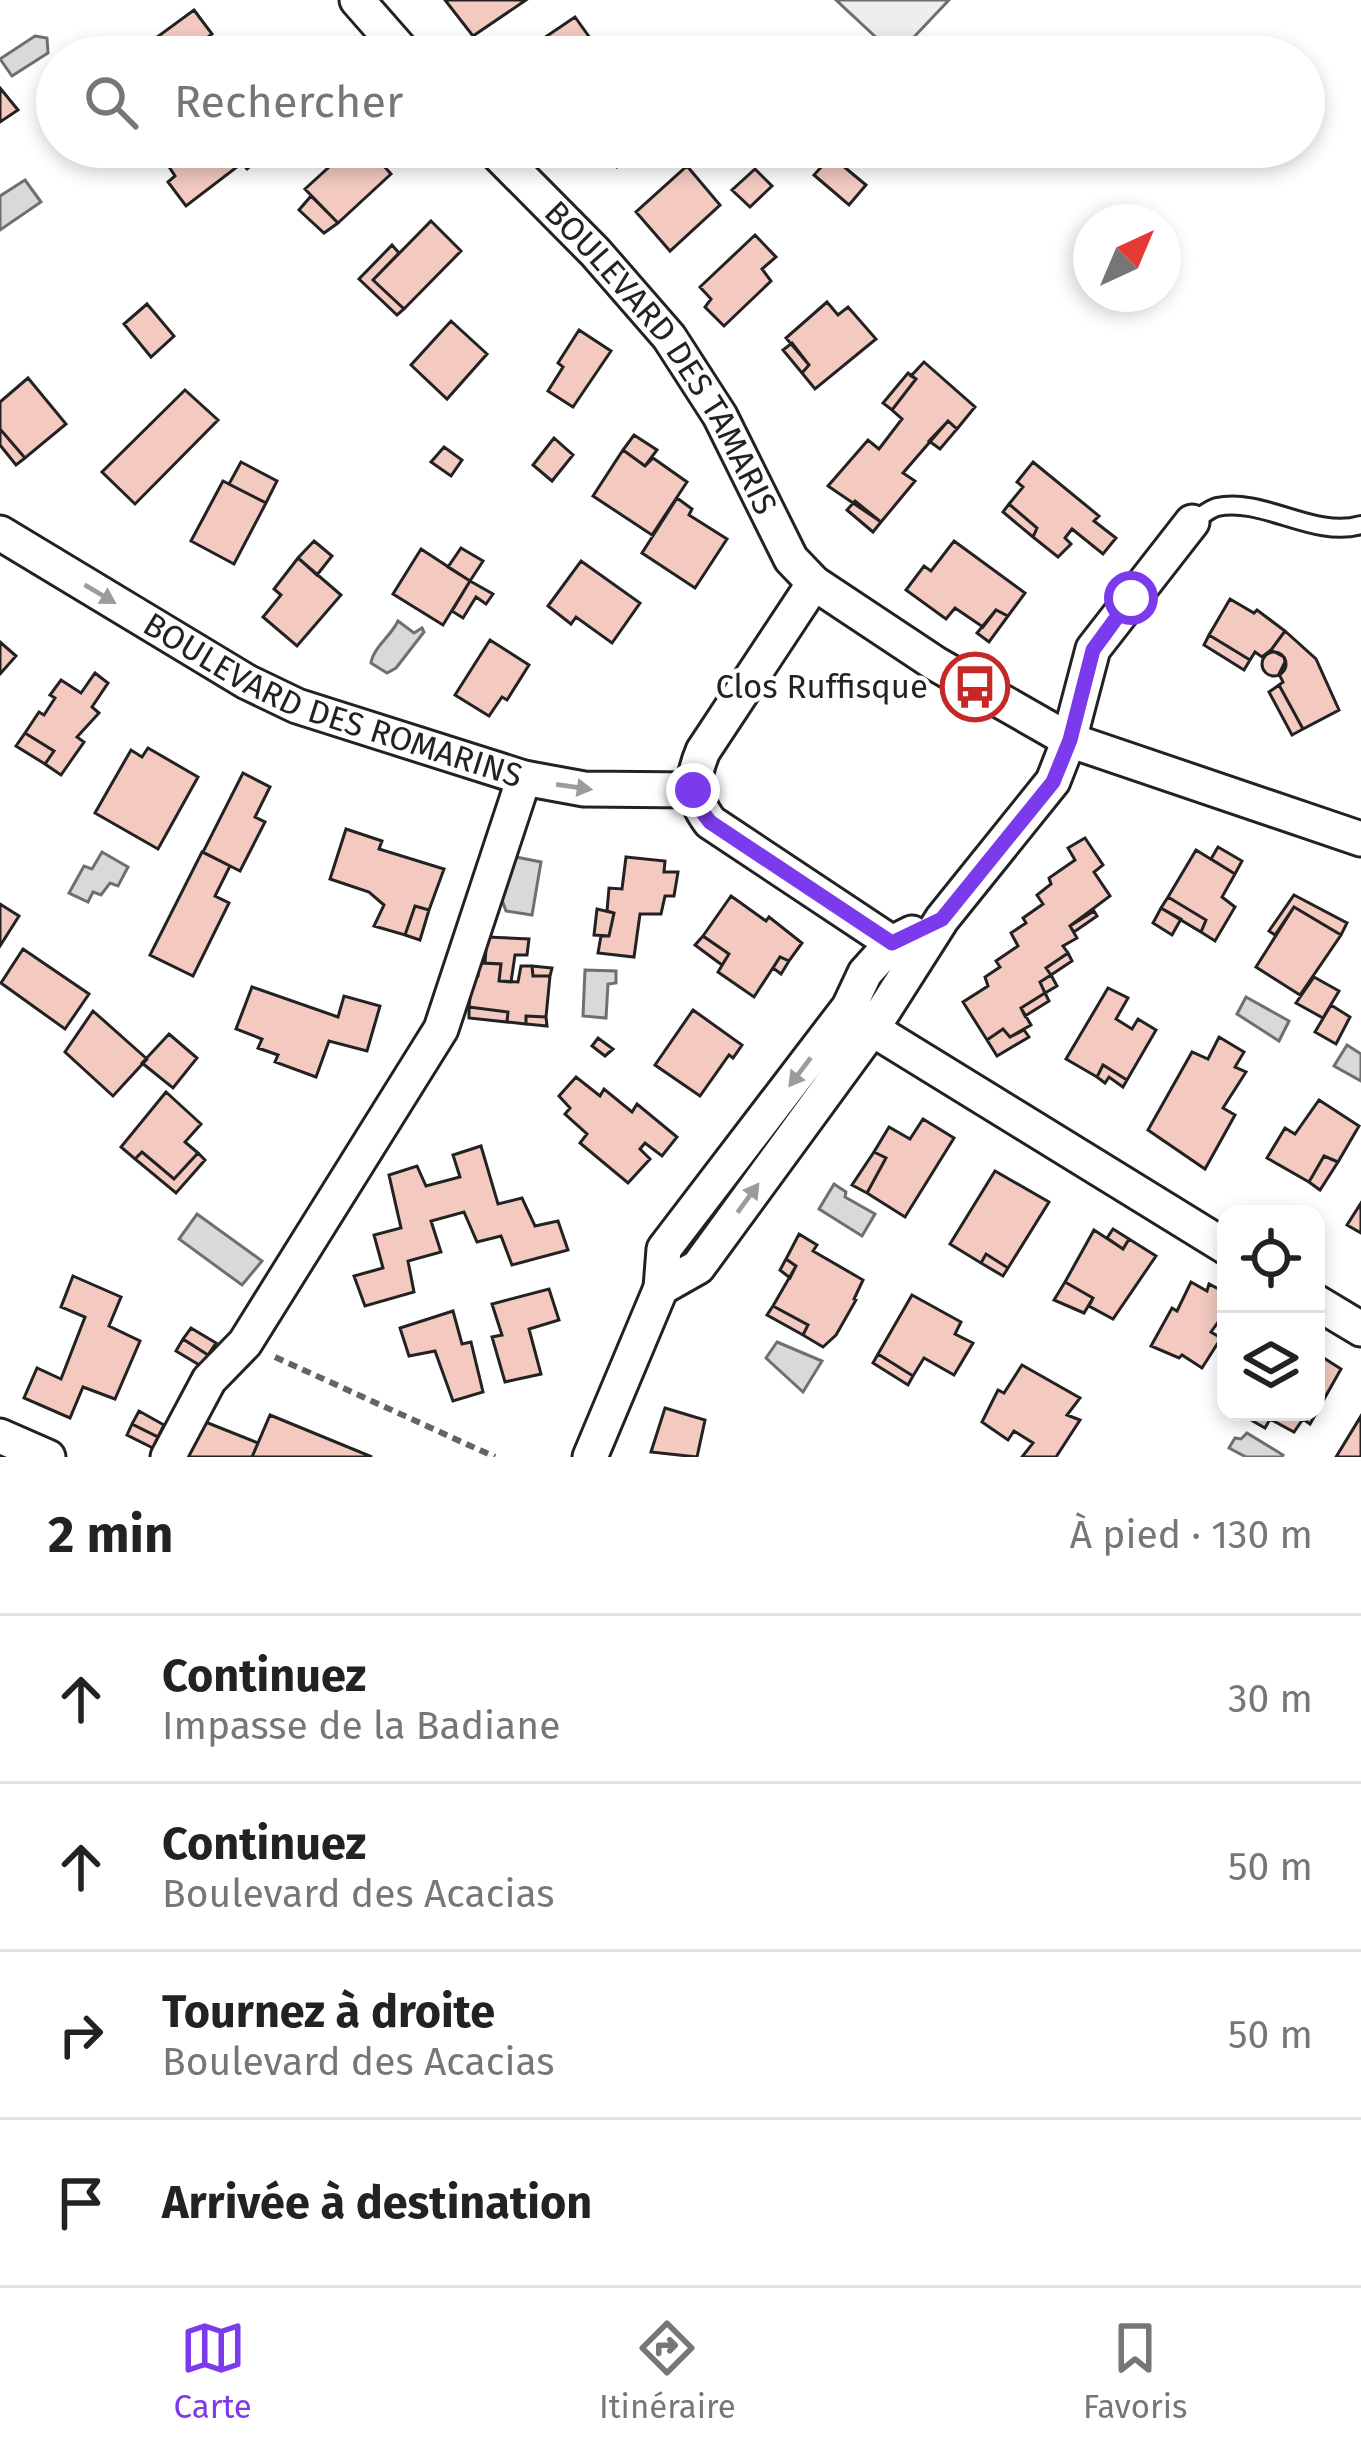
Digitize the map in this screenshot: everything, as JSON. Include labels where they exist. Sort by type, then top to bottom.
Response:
[{"type":"street","points":[[356,0],[388,36]]},
{"type":"street","name":"BOULEVARD DES TAMARIS","points":[[511,168],[595,252],[669,337],[720,416],[791,559],[814,583]]},
{"type":"street","points":[[590,1457],[661,1288],[664,1249],[1053,782],[1070,740],[1093,650],[1192,522]]},
{"type":"street","name":"BOULEVARD DES ROMARINS","points":[[0,533],[247,682],[297,706],[524,778],[584,789],[693,790]]},
{"type":"street","points":[[892,943],[710,822],[693,790],[692,776],[703,751],[814,583],[936,664],[1070,740],[1361,839]]},
{"type":"street","points":[[168,1457],[208,1380],[244,1343],[442,1029],[524,778]]},
{"type":"street","points":[[860,1018],[865,973],[892,943],[942,919]]},
{"type":"street","points":[[860,1018],[1217,1242]]},
{"type":"street","points":[[1325,1307],[1361,1329]]},
{"type":"street","points":[[0,1436],[49,1457]]},
{"type":"lane","points":[[1192,522],[1217,507],[1247,509],[1342,531],[1361,525]]},
{"type":"path","points":[[244,1343],[494,1457]]},
{"type":"shaded area","points":[[836,0],[949,0],[915,36],[875,36]]},
{"type":"shaded area","points":[[36,36],[36,61],[12,76],[0,59]]},
{"type":"shaded area","points":[[25,180],[41,202],[0,230],[0,196]]},
{"type":"shaded area","points":[[398,621],[414,633],[422,628],[424,632],[387,673],[371,663]]},
{"type":"shaded area","points":[[102,852],[128,867],[118,886],[110,883],[101,895],[93,892],[88,902],[69,893],[84,866],[92,869]]},
{"type":"shaded area","points":[[516,857],[541,862],[532,915],[506,911],[502,900]]},
{"type":"shaded area","points":[[585,970],[616,971],[616,983],[608,984],[606,1018],[583,1016]]},
{"type":"shaded area","points":[[1246,997],[1289,1021],[1279,1041],[1237,1014]]},
{"type":"shaded area","points":[[1347,1045],[1361,1054],[1361,1081],[1334,1066]]},
{"type":"shaded area","points":[[834,1184],[846,1192],[845,1197],[875,1214],[862,1236],[819,1209]]},
{"type":"shaded area","points":[[197,1214],[262,1261],[242,1285],[179,1239]]},
{"type":"shaded area","points":[[777,1342],[822,1361],[803,1392],[766,1358]]},
{"type":"shaded area","points":[[1247,1433],[1282,1457],[1246,1457],[1229,1448],[1235,1438]]},
{"type":"building","points":[[445,0],[526,0],[473,36]]},
{"type":"building","points":[[194,10],[212,34],[209,36],[158,36]]},
{"type":"building","points":[[575,17],[589,36],[547,36]]},
{"type":"building","points":[[0,88],[18,110],[0,122]]},
{"type":"building","points":[[170,168],[235,168],[186,206],[168,182],[175,176]]},
{"type":"building","points":[[328,168],[386,168],[391,174],[338,223],[305,189]]},
{"type":"building","points":[[685,168],[720,205],[670,251],[636,212]]},
{"type":"building","points":[[820,168],[845,168],[866,185],[849,205],[814,175]]},
{"type":"building","points":[[755,169],[772,186],[750,207],[732,190]]},
{"type":"building","points":[[311,196],[338,223],[324,233],[299,210]]},
{"type":"building","points":[[431,221],[461,251],[404,309],[373,280]]},
{"type":"building","points":[[755,235],[776,257],[762,269],[771,281],[724,326],[705,307],[711,299],[700,287]]},
{"type":"building","points":[[392,245],[399,253],[373,280],[404,309],[397,315],[359,279]]},
{"type":"building","points":[[827,302],[838,315],[848,307],[876,339],[815,389],[802,373],[809,365],[786,338]]},
{"type":"building","points":[[147,304],[174,336],[151,357],[124,324]]},
{"type":"building","points":[[451,321],[487,354],[447,399],[411,365]]},
{"type":"building","points":[[579,330],[611,351],[573,407],[548,391],[563,367],[558,363]]},
{"type":"building","points":[[792,343],[809,365],[802,373],[783,350]]},
{"type":"building","points":[[924,362],[975,407],[957,429],[948,421],[903,473],[915,481],[881,522],[828,486],[868,440],[879,449],[902,419],[892,410]]},
{"type":"building","points":[[908,373],[916,379],[892,410],[883,403]]},
{"type":"building","points":[[28,378],[66,424],[25,458],[0,429],[0,402]]},
{"type":"building","points":[[185,390],[218,420],[135,504],[102,472]]},
{"type":"building","points":[[948,421],[957,429],[940,449],[929,441]]},
{"type":"building","points":[[0,429],[25,458],[16,465],[0,445]]},
{"type":"building","points":[[634,435],[657,450],[645,466],[623,450]]},
{"type":"building","points":[[554,438],[573,455],[552,481],[533,465]]},
{"type":"building","points":[[444,447],[462,460],[451,476],[431,462]]},
{"type":"building","points":[[623,450],[645,466],[653,458],[687,482],[652,535],[593,496]]},
{"type":"building","points":[[241,462],[277,481],[266,503],[229,484]]},
{"type":"building","points":[[1033,462],[1099,516],[1094,521],[1116,538],[1103,554],[1072,529],[1065,538],[1071,544],[1058,557],[1033,537],[1037,528],[1009,504],[1023,487],[1017,482]]},
{"type":"building","points":[[223,481],[266,503],[234,564],[191,541]]},
{"type":"building","points":[[677,498],[692,509],[689,515],[727,539],[695,588],[642,553]]},
{"type":"building","points":[[855,501],[881,522],[873,532],[847,510]]},
{"type":"building","points":[[1009,504],[1037,528],[1033,537],[1003,512]]},
{"type":"building","points":[[314,541],[332,556],[317,575],[298,558]]},
{"type":"building","points":[[954,541],[1025,593],[1008,616],[996,610],[983,627],[955,608],[946,619],[906,590],[924,566],[931,571]]},
{"type":"building","points":[[461,548],[483,561],[470,581],[448,567]]},
{"type":"building","points":[[421,549],[470,581],[443,625],[393,594]]},
{"type":"building","points":[[298,558],[341,595],[297,646],[263,617],[281,595],[274,589]]},
{"type":"building","points":[[581,561],[640,603],[612,643],[576,617],[571,624],[548,606]]},
{"type":"building","points":[[470,581],[493,594],[486,604],[476,597],[463,618],[452,611]]},
{"type":"building","points":[[1230,599],[1254,613],[1257,610],[1285,631],[1262,657],[1255,652],[1250,660],[1209,635]]},
{"type":"building","points":[[996,610],[1008,616],[989,642],[977,633]]},
{"type":"building","points":[[1285,631],[1316,659],[1339,710],[1303,729],[1279,685],[1284,657],[1271,650]]},
{"type":"building","points":[[1209,635],[1250,660],[1244,670],[1204,645]]},
{"type":"building","points":[[490,640],[529,665],[507,700],[502,697],[489,716],[455,695]]},
{"type":"building","points":[[0,642],[16,656],[0,674]]},
{"type":"building","points":[[1274,652],[1286,664],[1274,676],[1262,664]]},
{"type":"building","points":[[95,673],[108,683],[92,707],[99,713],[77,737],[84,742],[61,775],[45,764],[54,751],[25,733],[39,712],[44,715],[61,680],[81,693]]},
{"type":"building","points":[[1279,685],[1303,729],[1292,735],[1269,692]]},
{"type":"building","points":[[25,733],[54,751],[45,764],[16,746]]},
{"type":"building","points":[[148,748],[198,777],[158,849],[95,813],[131,750],[142,757]]},
{"type":"building","points":[[243,773],[270,787],[255,817],[265,822],[240,871],[203,852]]},
{"type":"building","points":[[346,829],[382,841],[379,849],[444,869],[429,910],[415,906],[405,935],[374,926],[384,905],[369,892],[330,879]]},
{"type":"building","points":[[1085,838],[1103,865],[1094,872],[1110,896],[1070,926],[1077,938],[1063,946],[1068,953],[1046,968],[1051,975],[1040,982],[1045,993],[1021,1008],[1031,1025],[1010,1037],[1003,1029],[987,1040],[963,1002],[988,986],[985,977],[1000,967],[996,961],[1018,946],[1011,933],[1043,904],[1037,895],[1051,884],[1049,878],[1075,860],[1068,848]]},
{"type":"building","points":[[1218,847],[1242,861],[1235,874],[1211,859]]},
{"type":"building","points":[[1196,850],[1235,874],[1222,897],[1235,907],[1215,941],[1201,932],[1206,920],[1168,897]]},
{"type":"building","points":[[202,852],[230,866],[215,896],[229,903],[193,976],[150,955]]},
{"type":"building","points":[[626,857],[665,861],[664,872],[678,872],[674,896],[665,896],[661,914],[640,914],[634,957],[598,953],[601,936],[609,936],[614,913],[607,911],[609,888],[622,889]]},
{"type":"building","points":[[1294,895],[1347,923],[1341,935],[1294,907],[1275,935],[1269,931]]},
{"type":"building","points":[[731,896],[802,943],[789,961],[780,957],[754,997],[718,972],[729,954],[703,936]]},
{"type":"building","points":[[1168,897],[1206,920],[1201,932],[1161,908]]},
{"type":"building","points":[[0,904],[19,916],[0,946]]},
{"type":"building","points":[[415,906],[429,910],[420,940],[405,935]]},
{"type":"building","points":[[1294,907],[1341,935],[1300,995],[1256,967]]},
{"type":"building","points":[[1161,908],[1181,919],[1172,935],[1153,923]]},
{"type":"building","points":[[597,909],[614,913],[609,936],[594,935]]},
{"type":"building","points":[[1094,911],[1097,916],[1074,932],[1070,926]]},
{"type":"building","points":[[703,936],[729,954],[722,965],[695,945]]},
{"type":"building","points":[[487,937],[529,939],[527,955],[515,955],[511,982],[499,981],[501,964],[485,963]]},
{"type":"building","points":[[23,949],[89,994],[65,1029],[1,983]]},
{"type":"building","points":[[1068,953],[1072,961],[1051,975],[1046,968]]},
{"type":"building","points":[[780,957],[789,961],[781,974],[773,968]]},
{"type":"building","points":[[479,963],[501,964],[499,981],[518,982],[521,966],[532,966],[533,976],[550,976],[546,1017],[526,1016],[526,1024],[507,1022],[508,1012],[469,1007],[472,977],[478,976]]},
{"type":"building","points":[[532,966],[552,968],[550,976],[533,976]]},
{"type":"building","points":[[1051,975],[1057,986],[1045,993],[1040,982]]},
{"type":"building","points":[[1314,977],[1339,991],[1323,1018],[1296,1003]]},
{"type":"building","points":[[252,987],[338,1017],[344,996],[380,1006],[367,1051],[329,1041],[316,1077],[275,1062],[278,1055],[258,1048],[262,1039],[236,1029]]},
{"type":"building","points":[[1108,988],[1128,998],[1116,1019],[1132,1029],[1138,1019],[1156,1030],[1127,1080],[1103,1065],[1097,1077],[1066,1059]]},
{"type":"building","points":[[1045,993],[1049,1001],[1025,1016],[1021,1008]]},
{"type":"building","points":[[1331,1005],[1350,1017],[1336,1044],[1315,1032]]},
{"type":"building","points":[[469,1007],[508,1012],[507,1022],[469,1018]]},
{"type":"building","points":[[693,1010],[742,1045],[733,1058],[729,1055],[700,1096],[655,1065]]},
{"type":"building","points":[[93,1011],[147,1059],[113,1096],[65,1052]]},
{"type":"building","points":[[526,1016],[546,1017],[547,1026],[526,1024]]},
{"type":"building","points":[[1003,1029],[1010,1037],[1024,1030],[1029,1037],[997,1056],[987,1040]]},
{"type":"building","points":[[169,1034],[197,1058],[173,1088],[142,1063]]},
{"type":"building","points":[[1219,1037],[1244,1052],[1235,1067],[1246,1072],[1223,1108],[1235,1115],[1205,1169],[1148,1130],[1192,1052],[1208,1059]]},
{"type":"building","points":[[598,1038],[613,1049],[605,1056],[592,1046]]},
{"type":"building","points":[[1103,1065],[1127,1080],[1123,1087],[1109,1077],[1105,1083],[1097,1077]]},
{"type":"building","points":[[576,1077],[600,1096],[604,1089],[632,1112],[637,1104],[677,1137],[662,1156],[645,1143],[640,1149],[650,1159],[628,1183],[580,1143],[587,1134],[565,1114],[570,1108],[559,1096]]},
{"type":"building","points":[[166,1092],[201,1124],[185,1142],[198,1153],[174,1179],[142,1152],[135,1159],[121,1147]]},
{"type":"building","points":[[1319,1100],[1359,1126],[1338,1162],[1324,1156],[1309,1182],[1267,1158],[1285,1128],[1295,1134]]},
{"type":"building","points":[[923,1119],[954,1138],[905,1217],[867,1193],[886,1158],[874,1152],[889,1127],[910,1139]]},
{"type":"building","points":[[481,1146],[498,1204],[522,1198],[535,1226],[558,1221],[568,1250],[512,1265],[501,1236],[477,1242],[464,1212],[431,1221],[441,1252],[408,1261],[414,1292],[365,1306],[354,1276],[383,1268],[374,1235],[401,1228],[389,1175],[417,1166],[426,1186],[460,1177],[453,1155]]},
{"type":"building","points":[[142,1152],[174,1179],[198,1153],[205,1160],[176,1193],[135,1159]]},
{"type":"building","points":[[874,1152],[886,1158],[867,1193],[852,1185]]},
{"type":"building","points":[[1324,1156],[1338,1162],[1320,1190],[1309,1182]]},
{"type":"building","points":[[995,1171],[1049,1202],[1008,1268],[986,1254],[981,1263],[950,1244]]},
{"type":"building","points":[[1361,1203],[1361,1233],[1347,1225]]},
{"type":"building","points":[[1113,1229],[1129,1239],[1123,1249],[1107,1238]]},
{"type":"building","points":[[1094,1230],[1123,1249],[1129,1239],[1156,1256],[1113,1319],[1089,1306],[1093,1298],[1065,1282]]},
{"type":"building","points":[[799,1234],[817,1245],[813,1251],[863,1280],[836,1335],[823,1347],[803,1335],[808,1325],[773,1306],[796,1266],[786,1259]]},
{"type":"building","points":[[986,1254],[1008,1268],[1003,1276],[981,1263]]},
{"type":"building","points":[[786,1259],[796,1266],[790,1278],[780,1270]]},
{"type":"building","points":[[73,1276],[121,1297],[109,1326],[140,1341],[115,1399],[83,1387],[70,1418],[24,1398],[37,1368],[61,1379],[85,1317],[61,1307]]},
{"type":"building","points":[[1065,1282],[1093,1298],[1084,1313],[1054,1300]]},
{"type":"building","points":[[1191,1282],[1207,1291],[1209,1284],[1217,1288],[1217,1324],[1211,1332],[1217,1336],[1217,1344],[1202,1368],[1182,1355],[1179,1358],[1151,1346],[1172,1308],[1177,1311]]},
{"type":"building","points":[[549,1289],[559,1320],[529,1329],[541,1374],[505,1382],[492,1337],[502,1335],[492,1304]]},
{"type":"building","points":[[912,1295],[961,1322],[955,1334],[973,1343],[954,1375],[924,1358],[913,1376],[878,1354]]},
{"type":"building","points":[[773,1306],[808,1325],[803,1335],[767,1315]]},
{"type":"building","points":[[453,1311],[462,1344],[471,1342],[483,1392],[453,1401],[435,1351],[409,1356],[400,1328]]},
{"type":"building","points":[[191,1328],[216,1343],[208,1355],[183,1339]]},
{"type":"building","points":[[183,1339],[208,1355],[201,1366],[176,1351]]},
{"type":"building","points":[[878,1354],[913,1376],[908,1385],[873,1363]]},
{"type":"building","points":[[1325,1359],[1341,1369],[1325,1397]]},
{"type":"building","points":[[1022,1365],[1080,1398],[1067,1415],[1080,1420],[1056,1457],[1022,1457],[1033,1443],[1014,1431],[1008,1440],[982,1422],[998,1390],[1004,1393]]},
{"type":"building","points":[[665,1408],[705,1420],[697,1457],[651,1452]]},
{"type":"building","points":[[139,1411],[164,1425],[158,1437],[132,1424]]},
{"type":"building","points":[[270,1415],[372,1457],[252,1457]]},
{"type":"building","points":[[1361,1416],[1361,1457],[1336,1457]]},
{"type":"building","points":[[203,1421],[258,1443],[252,1457],[188,1457]]},
{"type":"building","points":[[1274,1421],[1302,1421],[1294,1432]]},
{"type":"building","points":[[132,1424],[158,1437],[153,1448],[127,1435]]},
{"type":"place","name":"Clos Ruffisque","points":[[975,687]]},
{"type":"route","points":[[693,790],[710,822],[892,943],[942,919],[1053,782],[1070,740],[1093,650],[1131,598]]}]
